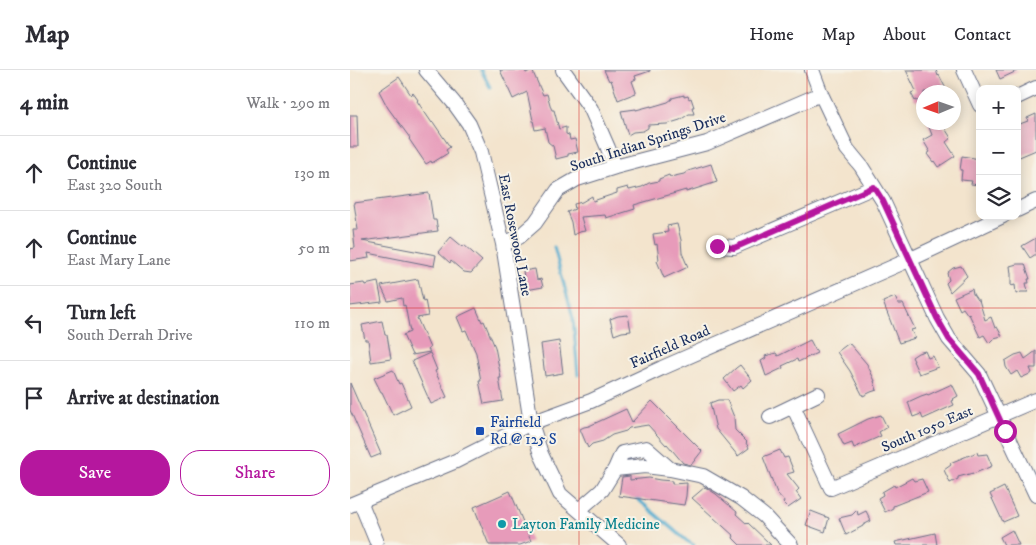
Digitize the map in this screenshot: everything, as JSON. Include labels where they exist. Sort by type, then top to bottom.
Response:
[{"type":"street","name":"East Rosewood Lane","points":[[426,70],[454,102],[469,124],[481,152],[503,244],[531,423],[542,454],[560,494],[619,545]]},
{"type":"street","points":[[563,70],[591,109],[615,167]]},
{"type":"street","points":[[812,70],[847,149],[861,166],[883,201],[937,318],[949,339],[979,374],[1036,495]]},
{"type":"street","points":[[964,70],[976,96]]},
{"type":"street","points":[[1021,95],[1036,88]]},
{"type":"street","name":"South Indian Springs Drive","points":[[503,244],[519,237],[536,223],[558,190],[577,179],[707,143],[821,94]]},
{"type":"street","points":[[717,246],[734,248],[874,187]]},
{"type":"street","points":[[1021,208],[1036,201]]},
{"type":"street","name":"Fairfield Road","points":[[355,503],[456,461],[531,423],[591,401],[994,220]]},
{"type":"street","points":[[770,417],[818,394]]},
{"type":"street","name":"South 1050 East","points":[[793,406],[831,488],[1036,400]]},
{"type":"street","points":[[579,510],[602,490],[615,469],[645,466],[670,469],[703,476],[741,498],[764,516],[791,545]]},
{"type":"street","points":[[355,503],[376,540]]},
{"type":"building","points":[[500,70],[525,70],[526,73],[532,70],[543,95],[547,94],[559,129],[566,127],[566,134],[569,135],[570,140],[575,139],[578,152],[556,159],[553,146],[548,142],[545,128],[535,130],[527,92],[513,99]]},
{"type":"building","points":[[604,70],[650,71],[635,76],[636,79],[632,81],[636,93],[618,100],[611,80],[609,81]]},
{"type":"building","points":[[906,70],[936,70],[944,85],[916,85],[916,91]]},
{"type":"building","points":[[996,70],[1019,70],[1000,79]]},
{"type":"building","points":[[399,77],[411,95],[413,93],[450,147],[446,150],[448,153],[432,163],[431,161],[426,164],[388,108],[379,91]]},
{"type":"building","points":[[916,91],[916,100],[915,101],[911,93]]},
{"type":"building","points":[[684,95],[684,97],[688,96],[689,99],[691,98],[694,114],[689,114],[680,120],[667,124],[648,125],[648,128],[643,131],[633,132],[628,135],[621,111],[651,107]]},
{"type":"building","points":[[1036,114],[1036,150],[1021,156],[1021,124],[1028,121],[1027,118]]},
{"type":"building","points":[[350,115],[357,115],[358,147],[350,147]]},
{"type":"building","points":[[930,130],[946,130],[951,138],[946,142],[955,156],[938,167],[927,154],[930,152],[923,140],[932,135]]},
{"type":"building","points":[[962,156],[976,158],[976,185],[971,184],[972,181],[961,180],[962,170],[960,170]]},
{"type":"building","points":[[711,164],[717,182],[634,205],[635,209],[606,218],[605,215],[581,217],[585,231],[573,235],[567,212],[575,209],[574,204],[592,196],[593,201],[628,187],[629,190],[642,187],[669,175],[670,177],[684,174]]},
{"type":"building","points":[[429,193],[433,220],[436,220],[438,231],[362,241],[436,255],[434,266],[368,253],[369,258],[350,261],[350,249],[355,248],[353,230],[358,230],[354,203]]},
{"type":"building","points":[[677,224],[682,253],[688,267],[664,278],[657,261],[659,260],[657,244],[655,245],[653,234],[668,232],[667,226]]},
{"type":"building","points":[[451,237],[463,247],[464,245],[482,261],[471,273],[464,272],[438,252]]},
{"type":"building","points":[[1036,238],[1036,254],[1030,258],[1022,246]]},
{"type":"building","points":[[1025,264],[1030,279],[1028,279],[1029,283],[1026,283],[1028,292],[1016,294],[1015,285],[1011,286],[1010,266]]},
{"type":"building","points":[[961,266],[967,276],[950,292],[946,283],[949,280],[947,273],[953,268]]},
{"type":"building","points":[[535,269],[537,280],[541,279],[543,287],[526,290],[523,271]]},
{"type":"building","points":[[418,279],[428,316],[417,318],[430,352],[412,355],[403,335],[410,332],[402,298],[388,301],[381,286]]},
{"type":"building","points":[[378,282],[382,302],[350,306],[350,285],[364,283],[365,285]]},
{"type":"building","points":[[972,289],[973,294],[979,300],[985,320],[991,317],[995,328],[997,327],[1002,336],[994,338],[989,343],[984,335],[980,337],[969,314],[963,308],[960,310],[954,297]]},
{"type":"building","points":[[895,297],[898,304],[903,304],[915,329],[911,330],[915,338],[899,343],[883,302]]},
{"type":"building","points":[[476,308],[495,347],[503,401],[484,404],[476,353],[466,330],[463,331],[457,317]]},
{"type":"building","points":[[628,315],[631,331],[614,335],[610,319]]},
{"type":"building","points":[[382,321],[385,335],[387,335],[391,359],[371,362],[368,340],[365,340],[362,325]]},
{"type":"building","points":[[810,340],[817,353],[798,362],[797,359],[766,376],[761,361],[766,358],[765,356],[776,353],[778,356]]},
{"type":"building","points":[[559,341],[563,373],[545,376],[541,344]]},
{"type":"building","points":[[849,343],[867,364],[875,381],[877,390],[863,396],[850,371],[837,352]]},
{"type":"building","points":[[925,351],[928,358],[933,356],[938,367],[919,374],[912,357]]},
{"type":"building","points":[[1036,351],[1036,368],[1030,368],[1032,373],[1021,378],[1017,371],[1011,375],[1005,361],[1022,353],[1025,359]]},
{"type":"building","points":[[430,353],[437,370],[435,371],[447,397],[431,404],[412,361]]},
{"type":"building","points":[[740,365],[752,380],[743,388],[741,385],[733,391],[724,379]]},
{"type":"building","points":[[393,370],[411,406],[393,415],[374,378]]},
{"type":"building","points":[[350,383],[381,454],[371,458],[350,410]]},
{"type":"building","points":[[952,384],[958,396],[952,401],[954,405],[923,419],[921,414],[913,417],[908,402]]},
{"type":"building","points":[[718,400],[727,400],[734,417],[735,430],[747,442],[749,448],[738,456],[716,429],[710,403]]},
{"type":"building","points":[[652,401],[702,451],[691,465],[683,463],[648,425],[629,428],[603,441],[592,444],[588,448],[580,429],[626,409],[632,422]]},
{"type":"building","points":[[881,415],[887,427],[879,432],[881,436],[854,448],[852,443],[844,446],[838,434],[868,419]]},
{"type":"building","points":[[780,450],[784,458],[788,457],[794,472],[787,474],[799,489],[796,492],[801,499],[788,508],[777,493],[763,457]]},
{"type":"building","points":[[977,452],[978,455],[987,454],[992,466],[973,474],[958,477],[958,479],[950,483],[944,470],[951,465],[950,463]]},
{"type":"building","points":[[630,476],[630,480],[649,478],[672,481],[672,484],[687,483],[684,505],[619,496],[622,477]]},
{"type":"building","points":[[912,478],[914,481],[922,479],[928,492],[893,506],[893,508],[885,512],[878,498],[883,495],[882,492]]},
{"type":"building","points":[[705,487],[737,512],[736,514],[771,545],[740,545],[733,538],[734,536],[692,498]]},
{"type":"building","points":[[1004,487],[1017,516],[1003,522],[990,494]]},
{"type":"building","name":"Layton Family Medicine","points":[[510,491],[531,541],[520,545],[489,545],[474,507]]},
{"type":"building","points":[[857,510],[858,515],[866,511],[871,521],[846,535],[839,518],[852,515]]},
{"type":"building","points":[[811,511],[829,518],[825,532],[806,525]]},
{"type":"building","points":[[1012,530],[1019,545],[1004,545],[1000,537]]},
{"type":"building","points":[[935,533],[937,545],[896,545],[895,542]]},
{"type":"waterway","points":[[481,70],[490,87]]},
{"type":"waterway","points":[[554,247],[573,318],[578,375]]},
{"type":"waterway","points":[[634,496],[694,545]]},
{"type":"place","name":"Fairfield Rd @ 125 S","points":[[480,431]]},
{"type":"place","name":"Layton Family Medicine","points":[[502,524]]},
{"type":"route","points":[[717,246],[734,248],[874,187],[883,201],[937,318],[949,339],[979,374],[1005,431]]}]
